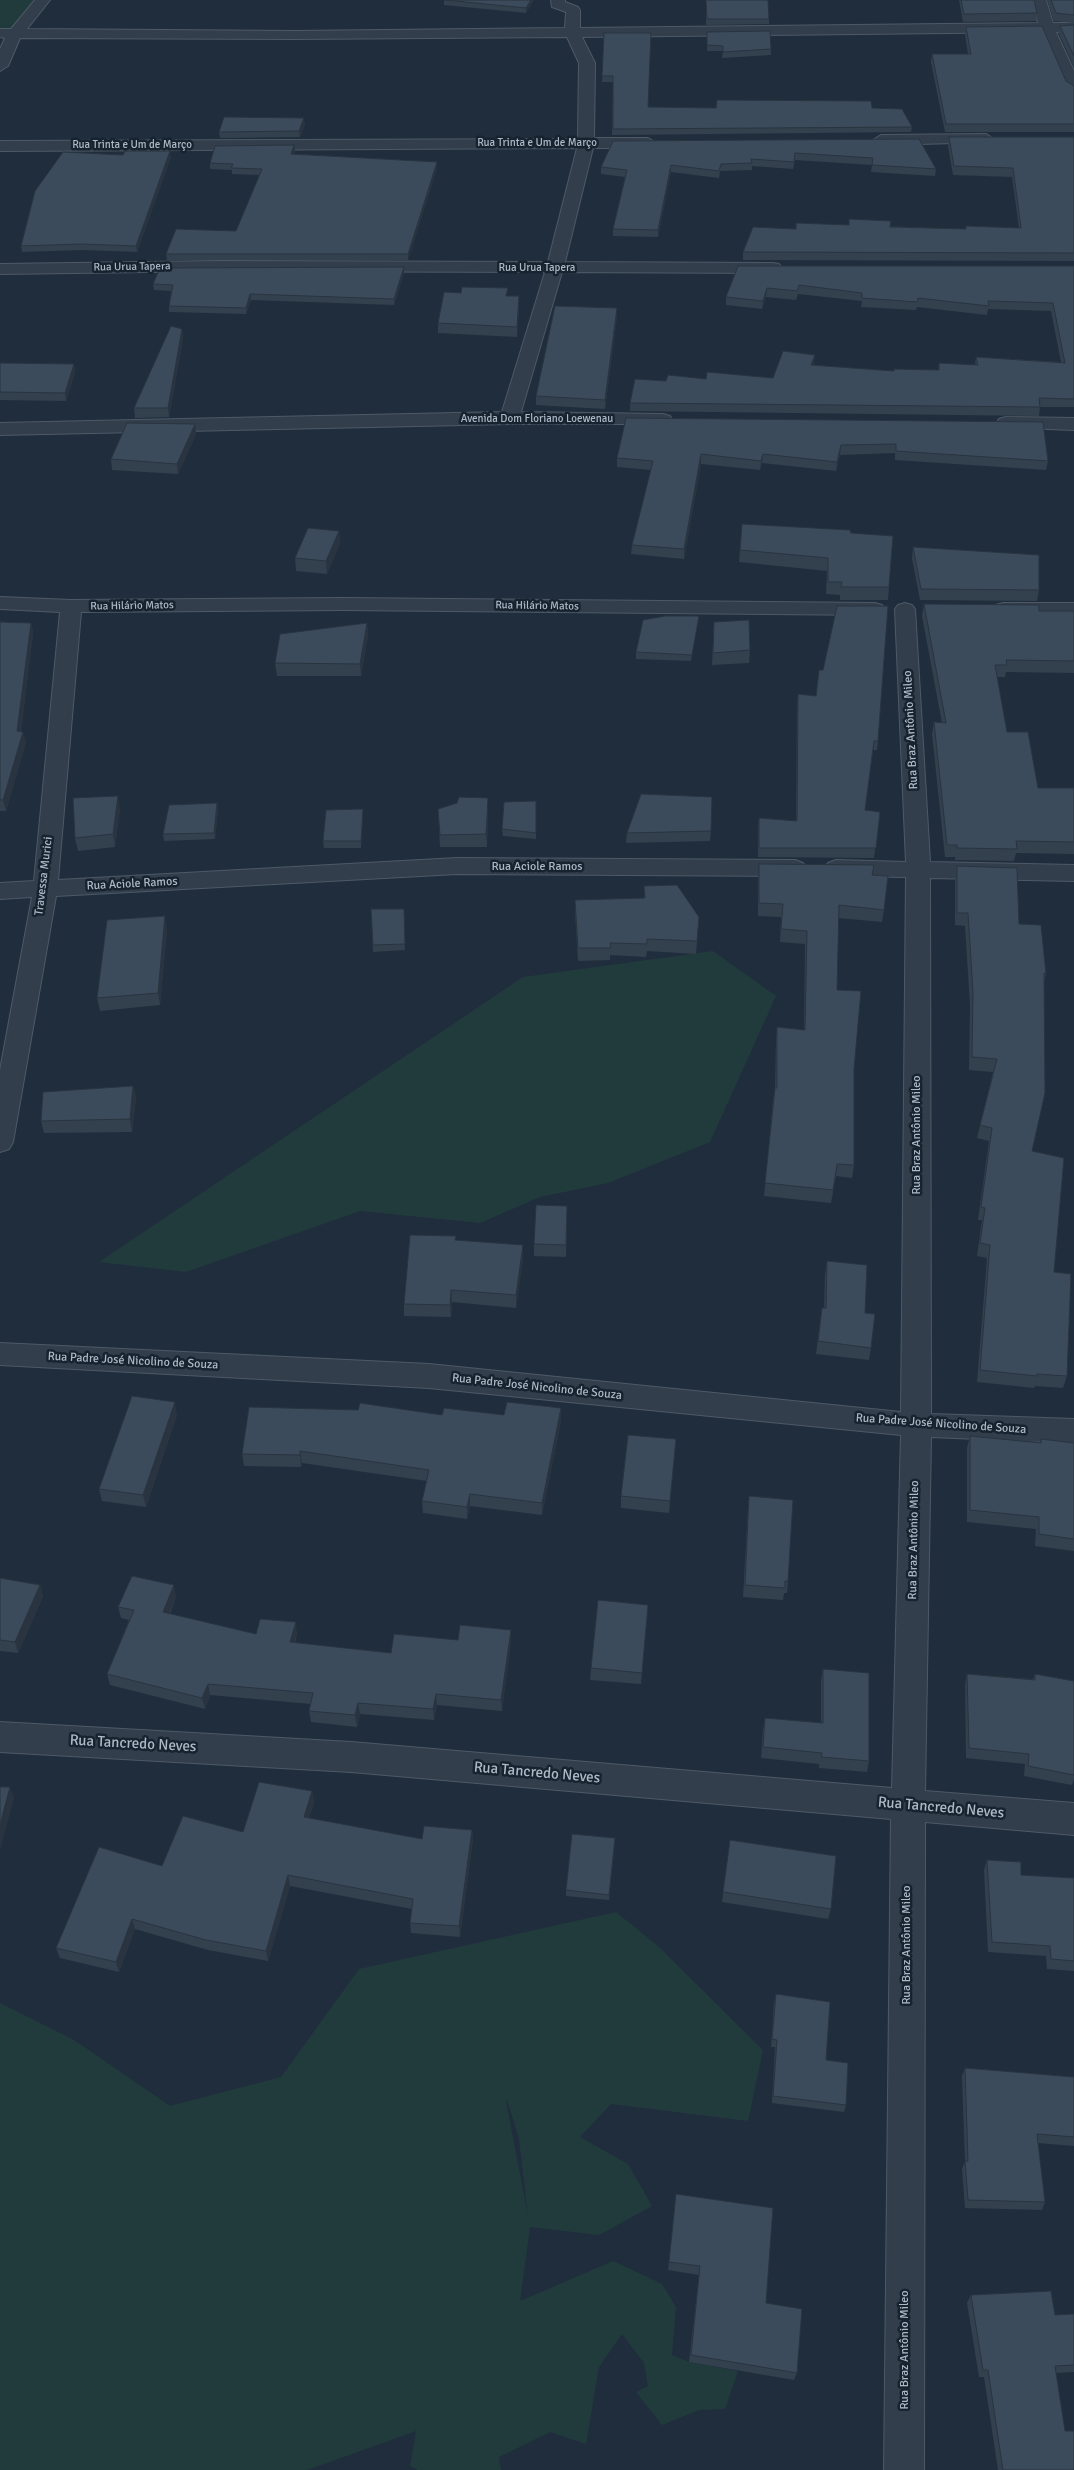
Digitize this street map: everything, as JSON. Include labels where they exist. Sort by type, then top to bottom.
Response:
[{"type":"street","points":[[0,66],[7,33],[42,0]]},
{"type":"street","points":[[510,418],[555,268],[586,143],[587,64],[572,31],[573,10],[557,4],[558,0]]},
{"type":"street","points":[[1038,0],[1047,27],[1074,88]]},
{"type":"street","points":[[7,33],[295,35],[1074,27]]},
{"type":"street","points":[[865,140],[1004,139]]},
{"type":"street","name":"Rua Trinta e Um de Março","points":[[0,146],[666,142]]},
{"type":"street","name":"Rua Urua Tapera","points":[[0,269],[220,266],[794,268]]},
{"type":"street","name":"Avenida Dom Floriano Loewenau","points":[[0,429],[510,418],[678,420]]},
{"type":"street","points":[[985,423],[1074,424]]},
{"type":"street","name":"Rua Hilário Matos","points":[[0,604],[71,606],[343,604],[915,609]]},
{"type":"street","name":"Travessa Murici","points":[[0,1142],[44,888],[71,606]]},
{"type":"street","name":"Rua Braz Antônio Mileo","points":[[904,2470],[908,1805],[916,1425],[918,868],[915,609]]},
{"type":"street","points":[[984,609],[1074,609]]},
{"type":"street","name":"Rua Aciole Ramos","points":[[0,890],[457,866],[918,868],[1074,873]]},
{"type":"street","name":"Rua Padre José Nicolino de Souza","points":[[0,1354],[429,1376],[916,1425],[1074,1431]]},
{"type":"street","name":"Rua Tancredo Neves","points":[[0,1737],[351,1757],[1074,1819]]},
{"type":"green space","points":[[0,0],[36,0],[12,30],[0,30]]},
{"type":"green space","points":[[713,951],[776,996],[710,1142],[608,1183],[540,1197],[480,1223],[360,1211],[186,1272],[99,1262],[523,977]]},
{"type":"green space","points":[[616,1912],[659,1947],[763,2050],[748,2121],[611,2104],[580,2137],[628,2164],[652,2206],[599,2235],[530,2227],[520,2301],[613,2261],[662,2284],[676,2307],[672,2355],[689,2362],[738,2371],[725,2409],[699,2410],[662,2425],[636,2392],[648,2386],[644,2363],[622,2334],[599,2367],[586,2444],[550,2432],[499,2457],[501,2470],[418,2470],[410,2466],[416,2431],[307,2470],[0,2470],[0,2003],[74,2040],[170,2106],[281,2077],[359,1969]],"holes":[[[507,2100],[519,2139],[528,2216]]]},
{"type":"building","points":[[445,0],[531,0],[526,8]]},
{"type":"building","points":[[706,0],[768,0],[769,19],[707,19]]},
{"type":"building","points":[[961,0],[1034,0],[1037,13],[964,14]]},
{"type":"building","points":[[1051,0],[1074,0],[1074,15],[1056,13]]},
{"type":"building","points":[[1074,25],[1074,56],[1060,26]]},
{"type":"building","points":[[1042,26],[1066,81],[1074,86],[1074,124],[946,124],[932,54],[971,54],[966,27]]},
{"type":"building","points":[[770,31],[771,49],[723,52],[723,46],[707,45],[707,32]]},
{"type":"building","points":[[604,33],[651,33],[648,107],[716,108],[717,100],[871,101],[872,108],[902,109],[912,127],[613,129],[613,76],[602,76]]},
{"type":"building","points":[[224,117],[304,118],[299,131],[219,132]]},
{"type":"building","points":[[949,137],[1074,137],[1074,253],[743,252],[753,227],[796,229],[796,223],[849,225],[849,219],[891,221],[890,227],[966,229],[966,226],[1021,228],[1013,168],[954,166]]},
{"type":"building","points":[[919,139],[936,169],[872,165],[873,158],[795,153],[794,162],[751,159],[752,163],[721,164],[719,171],[671,165],[658,230],[613,229],[627,170],[601,167],[613,141]]},
{"type":"building","points":[[294,145],[291,154],[437,162],[408,254],[166,254],[176,229],[236,231],[262,169],[231,168],[233,164],[210,163],[215,146]]},
{"type":"building","points":[[125,151],[170,151],[136,246],[81,244],[21,246],[35,191],[63,152],[123,155]]},
{"type":"building","points":[[738,266],[1074,266],[1074,399],[1039,398],[1040,407],[630,403],[635,379],[666,381],[668,375],[706,379],[707,372],[773,378],[783,351],[815,355],[811,365],[894,371],[894,369],[939,370],[939,363],[978,365],[976,357],[1065,363],[1053,303],[988,301],[989,306],[918,298],[917,302],[862,298],[862,293],[799,285],[797,291],[767,288],[763,301],[726,297]]},
{"type":"building","points":[[404,267],[394,299],[250,294],[246,308],[169,306],[173,285],[153,284],[160,268]]},
{"type":"building","points":[[462,287],[508,288],[506,296],[519,296],[517,327],[438,323],[444,292],[461,293]]},
{"type":"building","points":[[555,306],[617,308],[605,400],[536,396]]},
{"type":"building","points":[[171,326],[182,329],[168,408],[134,408]]},
{"type":"building","points":[[0,363],[74,364],[65,393],[0,392]]},
{"type":"building","points":[[626,418],[1043,422],[1048,461],[896,451],[896,444],[841,445],[837,462],[763,454],[761,461],[701,454],[684,549],[632,545],[653,461],[617,458]]},
{"type":"building","points":[[127,423],[195,424],[177,464],[111,459]]},
{"type":"building","points":[[742,524],[850,530],[851,533],[893,536],[889,587],[841,587],[842,582],[828,582],[828,558],[740,550]]},
{"type":"building","points":[[308,528],[339,531],[326,561],[295,558]]},
{"type":"building","points":[[913,547],[1039,555],[1039,590],[921,589]]},
{"type":"building","points":[[924,604],[1039,605],[1039,611],[1074,611],[1074,661],[1006,660],[1007,665],[995,665],[1007,732],[1028,732],[1038,788],[1074,788],[1074,842],[1016,841],[1017,849],[957,848],[957,845],[947,845],[934,722],[946,723]]},
{"type":"building","points":[[837,606],[888,606],[878,741],[874,741],[865,810],[880,812],[876,848],[759,848],[759,818],[797,821],[798,694],[816,696],[819,670],[823,670]]},
{"type":"building","points":[[665,616],[699,616],[692,655],[636,652],[643,620]]},
{"type":"building","points":[[749,620],[750,650],[713,653],[714,622]]},
{"type":"building","points":[[0,622],[31,623],[17,731],[23,732],[3,800],[0,800]]},
{"type":"building","points":[[367,623],[360,664],[275,663],[280,634]]},
{"type":"building","points":[[641,794],[712,797],[711,831],[627,833]]},
{"type":"building","points":[[118,796],[113,834],[75,838],[73,798]]},
{"type":"building","points":[[459,797],[488,798],[486,834],[440,835],[438,809],[457,803]]},
{"type":"building","points":[[536,801],[536,833],[502,829],[504,802]]},
{"type":"building","points":[[217,803],[214,833],[163,834],[169,805]]},
{"type":"building","points":[[363,809],[361,841],[323,841],[326,810]]},
{"type":"building","points":[[759,864],[874,865],[872,875],[888,876],[884,910],[839,905],[837,990],[861,991],[854,1069],[854,1165],[837,1164],[833,1190],[765,1183],[775,1088],[777,1088],[777,1027],[805,1030],[807,931],[781,929],[783,904],[759,903]]},
{"type":"building","points":[[957,866],[1017,868],[1019,924],[1041,925],[1046,974],[1044,973],[1045,1093],[1032,1151],[1064,1158],[1054,1272],[1071,1274],[1067,1376],[1037,1374],[1037,1376],[980,1370],[990,1245],[980,1243],[985,1208],[981,1207],[992,1128],[980,1125],[997,1059],[972,1057],[973,992],[968,913],[957,913]]},
{"type":"building","points":[[677,885],[699,917],[697,941],[647,939],[647,944],[610,943],[611,948],[578,948],[575,900],[645,898],[644,886]]},
{"type":"building","points":[[371,909],[404,909],[405,944],[373,945]]},
{"type":"building","points":[[165,916],[158,993],[97,998],[107,920]]},
{"type":"building","points":[[133,1086],[130,1119],[41,1121],[43,1092]]},
{"type":"building","points":[[536,1205],[567,1206],[566,1245],[534,1244]]},
{"type":"building","points":[[410,1235],[456,1236],[455,1240],[523,1245],[516,1295],[451,1290],[450,1305],[404,1304]]},
{"type":"building","points":[[827,1261],[867,1265],[865,1313],[875,1314],[871,1348],[818,1341],[822,1308],[826,1308]]},
{"type":"building","points":[[132,1396],[175,1402],[143,1495],[99,1489]]},
{"type":"building","points":[[507,1402],[561,1408],[542,1503],[470,1494],[467,1507],[422,1501],[429,1470],[300,1451],[300,1455],[242,1454],[249,1407],[358,1410],[360,1403],[442,1415],[444,1408],[504,1415]]},
{"type":"building","points":[[628,1435],[676,1439],[670,1501],[621,1496]]},
{"type":"building","points":[[970,1436],[1041,1443],[1041,1439],[1074,1443],[1074,1539],[1039,1534],[1039,1517],[970,1510]]},
{"type":"building","points":[[749,1496],[793,1500],[788,1581],[785,1581],[785,1588],[745,1585]]},
{"type":"building","points":[[132,1576],[174,1585],[163,1612],[256,1634],[260,1619],[296,1622],[290,1642],[391,1653],[394,1634],[458,1640],[460,1625],[511,1630],[501,1700],[436,1694],[433,1709],[358,1703],[355,1715],[309,1711],[313,1693],[208,1684],[202,1698],[107,1674],[134,1610],[118,1607]]},
{"type":"building","points":[[0,1578],[40,1585],[15,1642],[0,1640]]},
{"type":"building","points":[[598,1600],[648,1605],[642,1673],[591,1668]]},
{"type":"building","points":[[823,1669],[869,1673],[869,1761],[821,1757],[822,1753],[763,1747],[765,1718],[823,1723]]},
{"type":"building","points":[[967,1674],[1035,1680],[1035,1674],[1074,1681],[1074,1775],[1028,1766],[1029,1754],[969,1748]]},
{"type":"building","points":[[259,1782],[312,1791],[304,1817],[422,1839],[424,1826],[472,1830],[459,1926],[410,1923],[413,1899],[288,1875],[266,1951],[206,1940],[132,1919],[116,1962],[56,1948],[99,1847],[162,1866],[183,1816],[243,1832]]},
{"type":"building","points":[[0,1787],[10,1787],[0,1825]]},
{"type":"building","points":[[572,1834],[615,1838],[609,1895],[566,1890]]},
{"type":"building","points":[[730,1840],[836,1856],[831,1909],[723,1892]]},
{"type":"building","points":[[987,1860],[1021,1862],[1021,1875],[1074,1878],[1074,1961],[1051,1959],[1050,1946],[992,1942]]},
{"type":"building","points":[[776,1994],[830,2002],[826,2060],[848,2063],[846,2105],[773,2096],[777,2040],[772,2039]]},
{"type":"building","points":[[965,2068],[1074,2077],[1074,2137],[1037,2134],[1045,2202],[968,2200],[965,2161],[968,2161]]},
{"type":"building","points":[[676,2194],[773,2208],[766,2303],[802,2309],[797,2373],[691,2355],[700,2266],[669,2262]]},
{"type":"building","points":[[1051,2291],[1055,2315],[1074,2314],[1074,2365],[1055,2366],[1065,2431],[1074,2431],[1074,2470],[1003,2470],[988,2370],[983,2370],[971,2295]]}]
